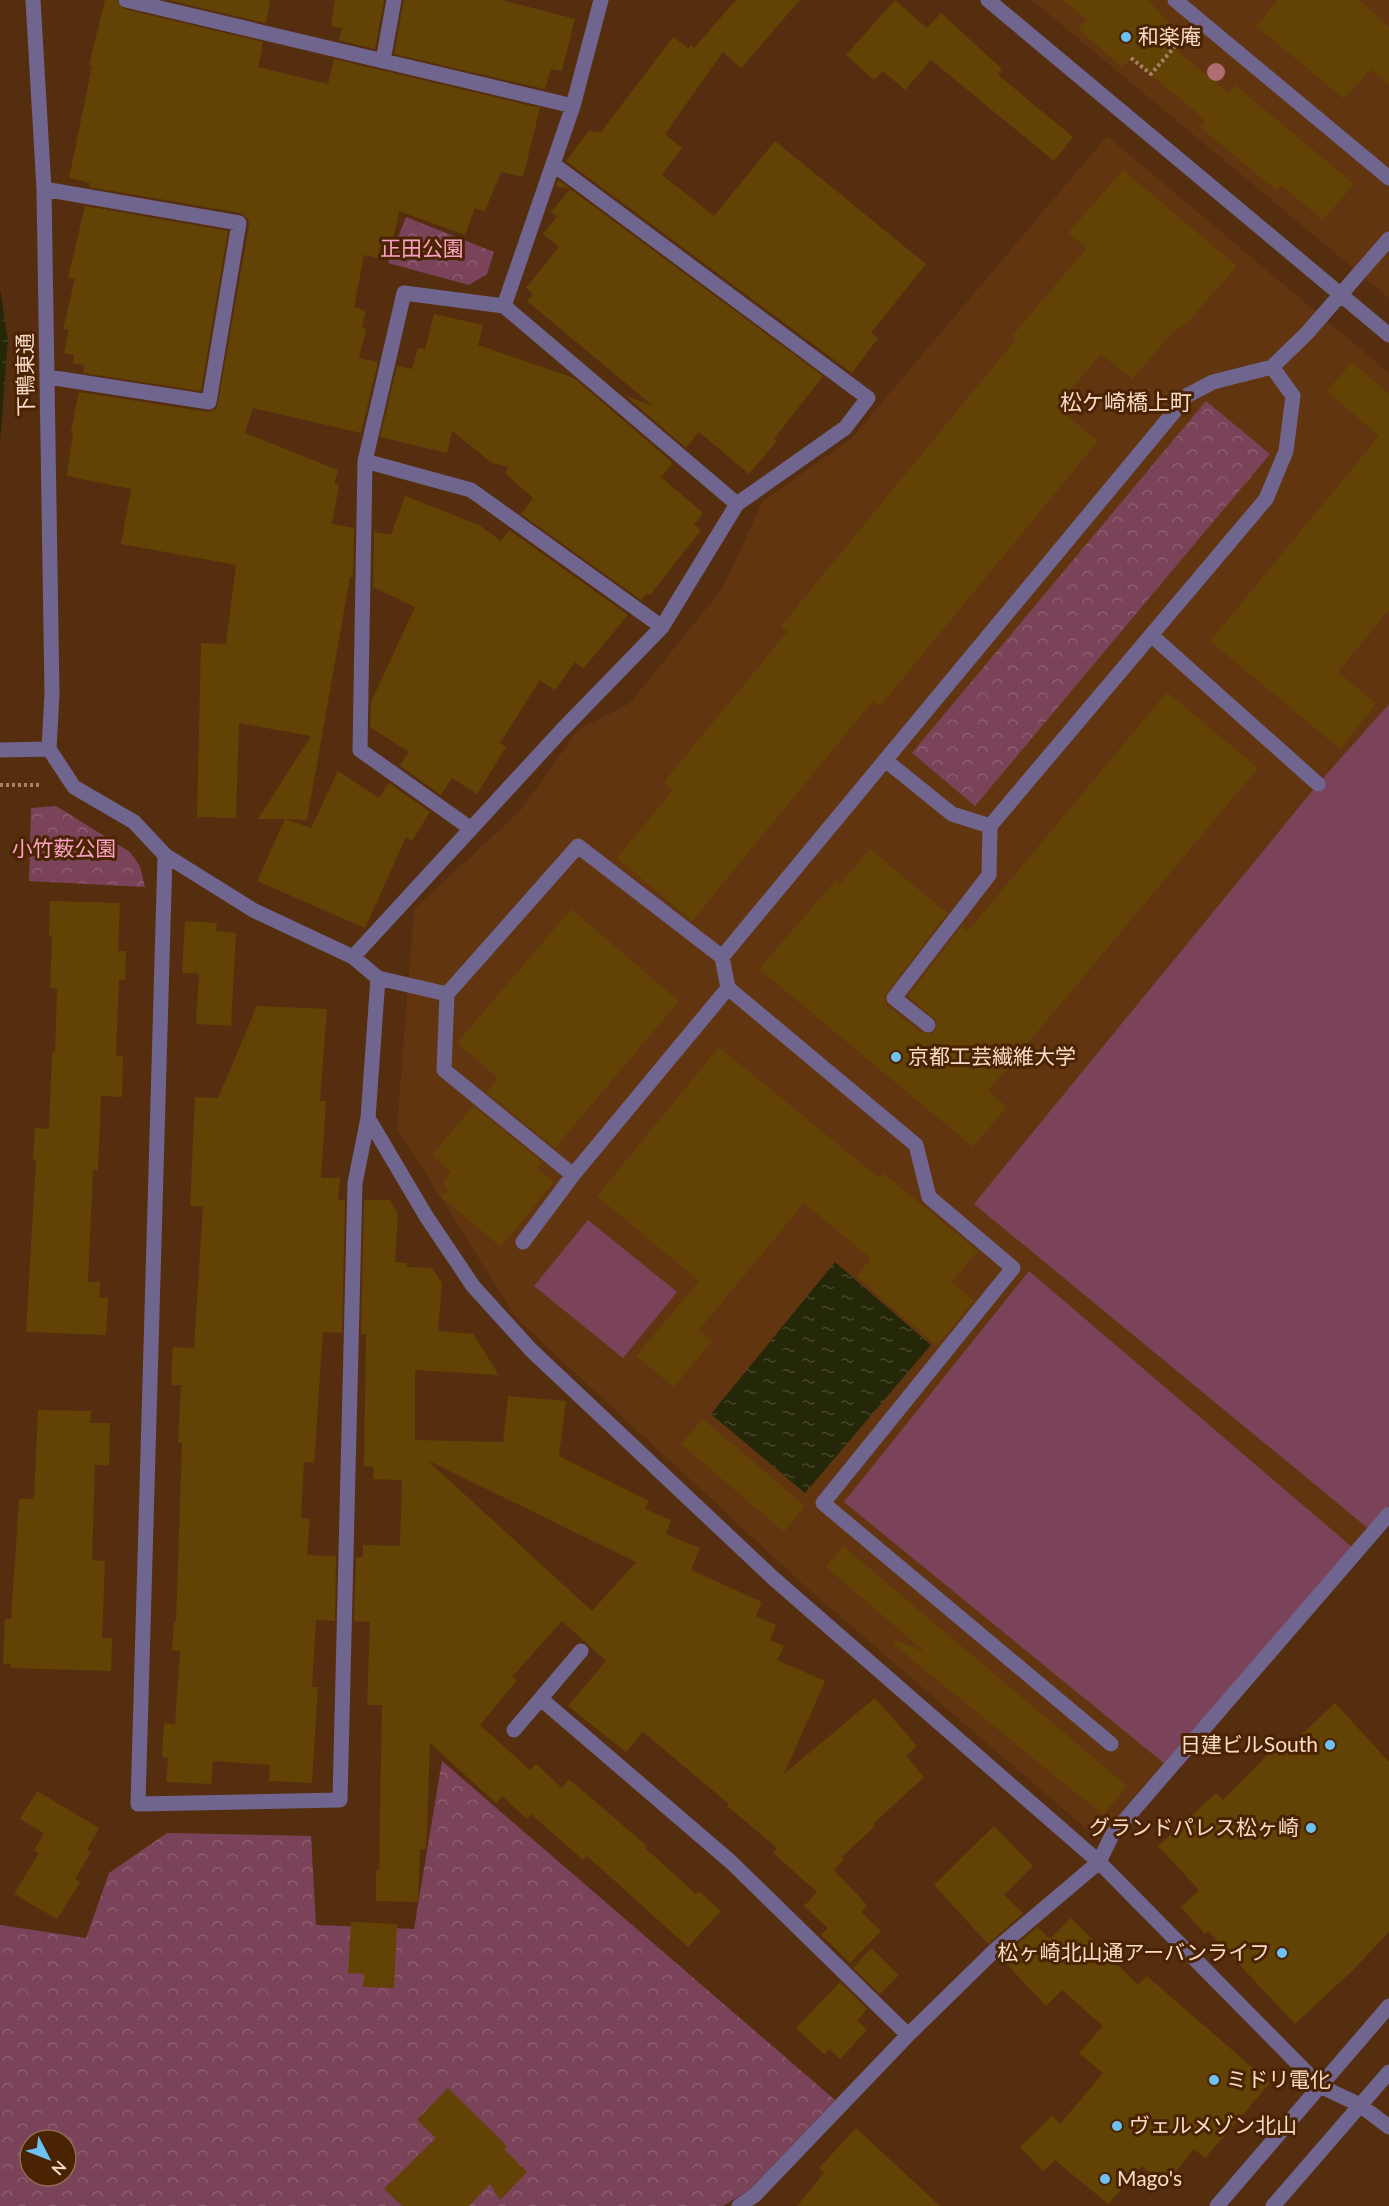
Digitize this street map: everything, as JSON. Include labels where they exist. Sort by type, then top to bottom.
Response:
[{"type":"street","name":"下鴨東通","points":[[33,0],[44,189],[52,694],[49,749]]},
{"type":"street","points":[[126,0],[573,106]]},
{"type":"street","points":[[383,61],[394,0]]},
{"type":"street","points":[[504,306],[573,106],[601,0]]},
{"type":"street","points":[[988,0],[1389,335]]},
{"type":"street","points":[[1175,0],[1389,178]]},
{"type":"street","points":[[353,957],[470,828],[662,627],[737,504],[845,428],[868,398],[553,164]]},
{"type":"street","points":[[44,189],[239,223],[208,402],[48,377]]},
{"type":"street","points":[[722,957],[1188,395],[1213,382],[1272,368],[1389,239]]},
{"type":"street","points":[[470,828],[360,750],[365,461],[404,293],[504,306],[737,504]]},
{"type":"street","points":[[928,1025],[894,998],[989,875],[990,826],[1266,498],[1286,451],[1293,396],[1272,368]]},
{"type":"street","points":[[365,461],[471,490],[662,627]]},
{"type":"street","points":[[1151,635],[1318,784]]},
{"type":"street","points":[[0,750],[49,749],[74,787],[134,822],[165,855],[253,910],[353,957],[378,978],[447,994]]},
{"type":"street","points":[[885,760],[952,814],[990,826]]},
{"type":"street","points":[[573,1175],[444,1070],[447,994],[578,846],[722,957],[728,988],[916,1145],[929,1197],[1013,1268],[823,1503],[1111,1744]]},
{"type":"street","points":[[165,855],[138,1804],[340,1800],[355,1183],[368,1118],[378,978]]},
{"type":"street","points":[[523,1242],[573,1175],[728,988]]},
{"type":"street","points":[[368,1118],[426,1216],[473,1286],[531,1350],[773,1578],[1099,1862],[1320,2086],[1360,2105],[1389,2127]]},
{"type":"street","points":[[740,2206],[755,2195],[908,2035],[995,1950],[1099,1862],[1112,1835],[1389,1514]]},
{"type":"street","points":[[514,1730],[581,1651]]},
{"type":"street","points":[[541,1699],[731,1862],[908,2035]]},
{"type":"street","points":[[1217,2206],[1389,2006]]},
{"type":"street","points":[[1273,2206],[1389,2072]]},
{"type":"path","points":[[1131,58],[1151,74],[1198,19]]},
{"type":"path","points":[[0,785],[32,784]]},
{"type":"shaded area","points":[[1032,0],[1389,0],[1389,298],[1359,273]]},
{"type":"shaded area","name":"京都工芸繊維大学","points":[[1107,136],[1389,373],[1389,1505],[1098,1839],[806,1587],[517,1319],[397,1128],[414,909],[520,811],[578,730],[630,703],[722,589],[763,501],[851,439]]},
{"type":"green space","name":"正田公園","points":[[406,217],[494,252],[487,274],[469,285],[388,263]]},
{"type":"green space","points":[[1206,401],[1270,454],[975,806],[912,753]]},
{"type":"green space","points":[[1389,704],[1389,1505],[1369,1529],[974,1204],[1318,784]]},
{"type":"green space","name":"小竹薮公園","points":[[56,806],[130,852],[140,866],[145,887],[29,881],[31,808]]},
{"type":"green space","points":[[588,1220],[677,1292],[623,1358],[534,1286]]},
{"type":"green space","points":[[1029,1271],[1352,1547],[1165,1764],[844,1502]]},
{"type":"green space","points":[[442,1761],[835,2100],[749,2190],[723,2206],[0,2206],[0,1925],[86,1938],[109,1873],[167,1833],[311,1836],[316,1925],[414,1929]]},
{"type":"water","points":[[0,289],[8,340],[0,443]]},
{"type":"water","points":[[835,1262],[931,1345],[805,1493],[711,1414]]},
{"type":"building","points":[[105,0],[117,0],[124,9],[263,42],[258,67],[328,84],[334,59],[540,108],[523,177],[501,172],[485,211],[475,208],[465,235],[399,211],[391,249],[380,247],[378,258],[364,255],[354,307],[366,311],[362,328],[366,329],[359,358],[378,362],[361,433],[253,408],[245,433],[338,470],[334,484],[339,485],[332,524],[354,528],[353,578],[350,577],[307,820],[286,819],[311,828],[338,771],[379,798],[389,783],[430,812],[412,841],[406,837],[365,928],[257,881],[285,819],[258,819],[311,736],[239,723],[236,818],[197,817],[201,643],[226,644],[236,565],[121,544],[131,489],[67,476],[73,433],[71,432],[79,392],[208,412],[217,408],[249,225],[248,219],[241,213],[89,187],[90,183],[69,178],[92,66],[89,65]]},
{"type":"building","points":[[168,0],[270,0],[266,23]]},
{"type":"building","points":[[335,0],[384,0],[375,49],[339,40],[342,28],[331,26]]},
{"type":"building","points":[[404,0],[502,0],[575,19],[562,71],[551,69],[545,89],[394,54]]},
{"type":"building","points":[[736,0],[800,0],[741,68],[723,52],[665,134],[682,148],[662,175],[714,216],[775,141],[926,264],[871,333],[878,338],[852,373],[566,161],[589,131],[601,132],[673,37],[689,49],[691,45],[694,48]]},
{"type":"building","points":[[895,0],[927,28],[941,13],[1002,69],[998,75],[1073,137],[1054,161],[931,60],[905,90],[883,71],[874,80],[846,55]]},
{"type":"building","points":[[1063,0],[1148,0],[1173,27],[1163,39],[1228,93],[1235,85],[1354,184],[1323,220],[1281,185],[1276,190],[1200,127],[1205,120],[1131,58],[1122,67],[1078,29],[1087,20]]},
{"type":"building","points":[[1278,0],[1359,0],[1389,27],[1389,85],[1371,69],[1344,99],[1256,26]]},
{"type":"building","points":[[1123,170],[1237,266],[1187,323],[1175,330],[1132,379],[1101,354],[1056,407],[1098,441],[880,706],[873,701],[692,921],[617,858],[673,790],[664,782],[788,631],[781,626],[1016,339],[1012,336],[1087,248],[1068,233]]},
{"type":"building","points":[[558,180],[823,376],[774,439],[777,441],[749,474],[699,432],[686,448],[626,396],[653,406],[527,301],[533,294],[526,288],[559,247],[543,234],[557,217],[551,212],[570,189],[556,186]]},
{"type":"building","points":[[85,206],[228,231],[201,391],[83,373],[84,365],[73,363],[74,355],[64,353],[69,330],[63,329],[75,279],[68,278]]},
{"type":"building","points":[[434,314],[483,325],[478,345],[574,378],[673,463],[661,477],[703,513],[694,525],[701,530],[650,595],[647,593],[641,600],[521,514],[533,498],[505,473],[509,467],[492,463],[452,431],[447,453],[380,437],[397,366],[412,369],[418,348],[425,349]]},
{"type":"building","points":[[1352,362],[1389,394],[1389,610],[1338,672],[1376,704],[1340,749],[1210,641],[1379,436],[1327,391]]},
{"type":"building","points":[[405,496],[479,525],[501,541],[509,530],[628,615],[583,669],[575,662],[555,690],[540,680],[500,743],[506,747],[477,794],[452,778],[441,795],[400,766],[409,752],[370,727],[371,702],[415,607],[373,587],[374,532],[391,535]]},
{"type":"building","points":[[1167,692],[1258,768],[988,1091],[1007,1107],[973,1147],[759,969],[836,880],[840,884],[870,849],[947,913],[884,997],[888,1006],[922,1033],[932,1034],[937,1027],[937,1021],[908,996],[962,926],[968,931]]},
{"type":"building","points":[[50,901],[120,903],[118,951],[126,951],[125,980],[119,980],[116,1055],[123,1056],[122,1097],[101,1096],[98,1170],[93,1170],[88,1282],[100,1282],[99,1298],[108,1298],[106,1335],[26,1332],[36,1160],[33,1160],[35,1128],[49,1129],[52,1053],[55,1053],[57,989],[50,988],[52,936],[49,936]]},
{"type":"building","points":[[571,909],[679,1001],[555,1148],[486,1092],[498,1078],[457,1043]]},
{"type":"building","points":[[185,921],[217,923],[216,931],[236,933],[231,1026],[196,1024],[199,974],[182,973]]},
{"type":"building","points":[[257,1006],[327,1009],[320,1101],[326,1101],[321,1178],[340,1178],[338,1200],[345,1200],[342,1333],[323,1332],[314,1463],[304,1462],[301,1518],[310,1519],[307,1555],[336,1556],[335,1621],[316,1620],[312,1687],[318,1687],[312,1783],[269,1781],[270,1765],[213,1761],[211,1784],[166,1782],[168,1758],[162,1757],[164,1723],[175,1724],[180,1651],[172,1650],[174,1622],[176,1622],[182,1443],[178,1443],[181,1385],[171,1385],[173,1347],[194,1348],[203,1207],[190,1206],[195,1097],[218,1098]]},
{"type":"building","points":[[719,1047],[879,1178],[883,1173],[978,1251],[952,1282],[974,1301],[937,1346],[856,1276],[871,1259],[804,1203],[699,1330],[712,1341],[674,1387],[636,1356],[699,1281],[597,1196]]},
{"type":"building","points":[[473,1106],[542,1162],[537,1168],[554,1182],[501,1247],[440,1196],[448,1192],[443,1183],[451,1172],[432,1155]]},
{"type":"building","points":[[364,1200],[390,1200],[398,1214],[395,1262],[407,1263],[407,1267],[432,1268],[442,1283],[438,1331],[473,1334],[499,1375],[415,1370],[415,1440],[503,1442],[508,1396],[566,1401],[559,1456],[649,1501],[645,1509],[671,1520],[666,1534],[700,1548],[691,1570],[762,1602],[756,1616],[776,1625],[770,1640],[784,1646],[777,1660],[825,1681],[784,1774],[875,1698],[917,1746],[906,1756],[924,1777],[873,1824],[875,1826],[842,1857],[844,1859],[834,1870],[867,1905],[861,1912],[881,1931],[850,1963],[821,1935],[828,1928],[804,1906],[817,1892],[773,1853],[777,1848],[727,1806],[729,1804],[643,1732],[626,1752],[568,1706],[606,1661],[562,1621],[512,1677],[517,1680],[480,1725],[530,1770],[536,1764],[562,1788],[569,1779],[647,1846],[645,1848],[696,1894],[699,1891],[721,1911],[688,1947],[587,1856],[583,1860],[531,1814],[527,1819],[502,1796],[496,1803],[430,1743],[426,1849],[420,1849],[418,1902],[376,1901],[376,1870],[379,1870],[382,1705],[367,1705],[370,1622],[354,1621],[356,1557],[363,1557],[363,1545],[400,1546],[402,1480],[373,1479],[374,1467],[364,1466],[366,1334],[361,1334]],"holes":[[[427,1460],[636,1562],[592,1611]]]},
{"type":"building","points":[[38,1410],[91,1411],[90,1423],[110,1423],[109,1465],[95,1465],[92,1560],[105,1561],[102,1638],[112,1638],[111,1671],[11,1668],[11,1664],[3,1664],[5,1619],[11,1619],[19,1499],[34,1499]]},
{"type":"building","points":[[703,1419],[805,1506],[784,1532],[681,1444]]},
{"type":"building","points":[[843,1546],[1127,1786],[1103,1815],[893,1644],[895,1640],[925,1652],[826,1567]]},
{"type":"building","points":[[1335,1703],[1389,1762],[1389,1932],[1352,1971],[1295,2024],[1208,1931],[1205,1934],[1181,1907],[1199,1890],[1158,1846],[1216,1793],[1223,1800],[1273,1749],[1279,1756]]},
{"type":"building","points":[[37,1791],[99,1828],[87,1850],[91,1852],[75,1879],[80,1882],[57,1919],[14,1894],[39,1853],[34,1850],[44,1833],[20,1819]]},
{"type":"building","points":[[994,1826],[1033,1866],[1004,1895],[1023,1913],[988,1944],[934,1885]]},
{"type":"building","points":[[1071,1918],[1138,1985],[1147,1976],[1270,2083],[1205,2158],[1194,2149],[1165,2185],[1142,2166],[1108,2204],[1055,2160],[1043,2171],[1020,2147],[1052,2116],[1060,2124],[1103,2073],[1079,2053],[1103,2026],[1062,1990],[1046,2006],[1001,1958],[1037,1927],[1050,1939]]},
{"type":"building","points":[[351,1922],[397,1924],[394,1988],[363,1987],[364,1974],[348,1973]]},
{"type":"building","points":[[871,1948],[899,1975],[880,1994],[853,1968]]},
{"type":"building","points":[[840,1982],[867,2009],[857,2021],[867,2030],[840,2059],[829,2049],[825,2055],[796,2028]]},
{"type":"building","points":[[448,2088],[507,2146],[504,2149],[527,2172],[500,2200],[490,2184],[469,2206],[402,2206],[384,2189],[436,2138],[417,2120]]},
{"type":"building","points":[[856,2128],[940,2206],[797,2206],[824,2173],[819,2168]]},
{"type":"place","name":"和楽庵","points":[[1126,37]]},
{"type":"place","name":"京都工芸繊維大学","points":[[896,1057]]},
{"type":"place","name":"日建ビルSouth","points":[[1330,1745]]},
{"type":"place","name":"グランドパレス松ヶ崎","points":[[1311,1828]]},
{"type":"place","name":"松ヶ崎北山通アーバンライフ","points":[[1282,1953]]},
{"type":"place","name":"ミドリ電化","points":[[1214,2080]]},
{"type":"place","name":"ヴェルメゾン北山","points":[[1117,2126]]},
{"type":"place","name":"Mago's","points":[[1105,2179]]},
{"type":"district","name":"松ケ崎橋上町","points":[[1126,402]]}]
